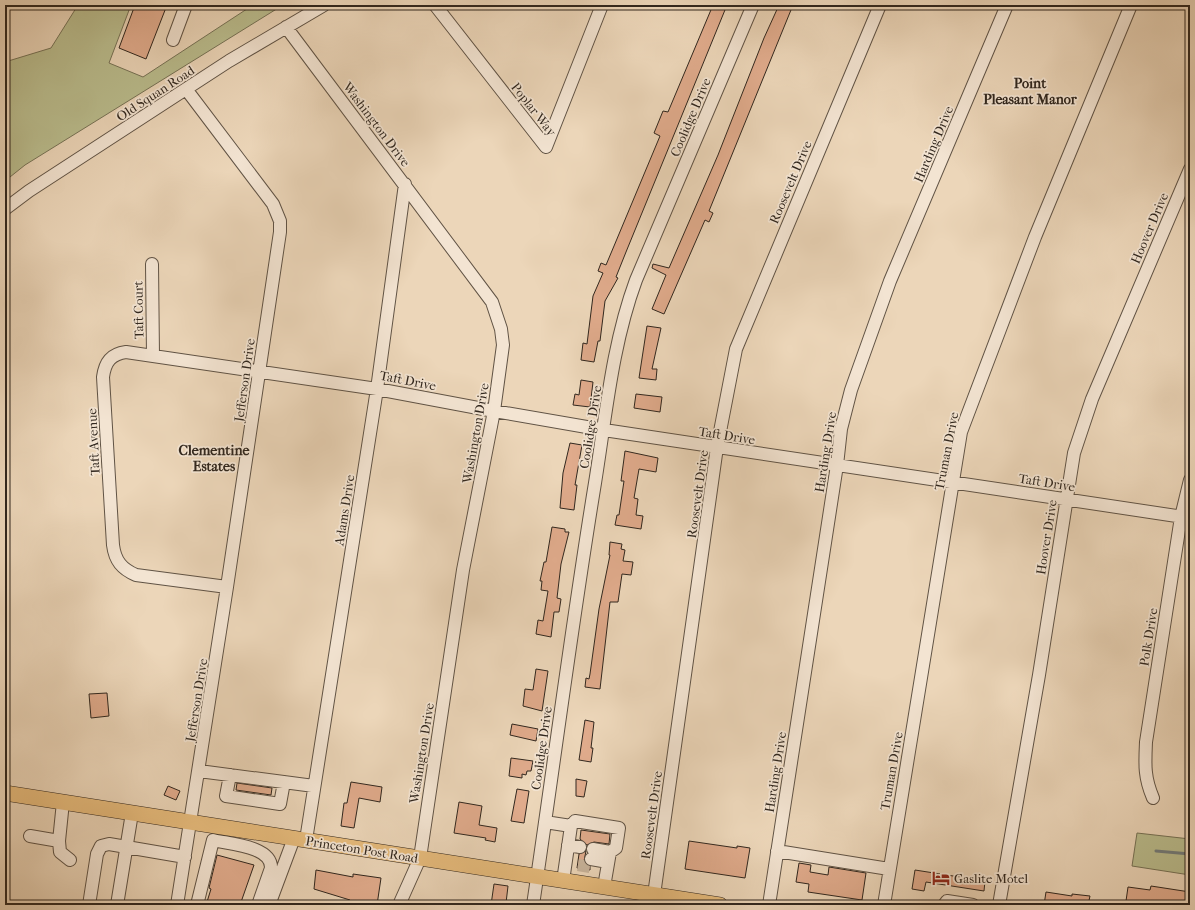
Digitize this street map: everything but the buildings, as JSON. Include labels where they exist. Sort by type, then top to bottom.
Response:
[{"type":"main road","name":"Princeton Post Road","points":[[5,793],[720,905]]},
{"type":"street","points":[[173,40],[186,5]]},
{"type":"street","name":"Old Squan Road","points":[[5,209],[16,200],[186,89],[324,5]]},
{"type":"street","name":"Poplar Way","points":[[435,5],[546,148],[602,5]]},
{"type":"street","name":"Coolidge Drive","points":[[533,905],[576,598],[617,346],[628,303],[753,5]]},
{"type":"street","name":"Roosevelt Drive","points":[[654,895],[718,447],[736,349],[743,328],[880,5]]},
{"type":"street","name":"Harding Drive","points":[[769,905],[837,465],[841,429],[851,390],[890,281],[1007,5]]},
{"type":"street","name":"Truman Drive","points":[[884,905],[961,432],[968,409],[1035,237],[1131,5]]},
{"type":"street","name":"Washington Drive","points":[[286,27],[492,302],[497,314],[503,345],[494,411],[463,570],[420,858],[399,905]]},
{"type":"street","name":"Jefferson Drive","points":[[177,905],[199,771],[280,232],[280,221],[272,204],[186,89]]},
{"type":"street","name":"Hoover Drive","points":[[999,905],[1039,675],[1074,453],[1084,420],[1190,169]]},
{"type":"street","name":"Adams Drive","points":[[276,870],[300,839],[314,786],[378,388],[405,184]]},
{"type":"street","name":"Taft Court","points":[[152,264],[153,356]]},
{"type":"street","name":"Taft Avenue","points":[[227,587],[136,575],[121,566],[114,554],[104,370],[110,358],[116,354],[126,352],[260,372]]},
{"type":"street","name":"Taft Drive","points":[[260,372],[378,388],[494,411],[604,430],[1186,518]]},
{"type":"street","name":"Polk Drive","points":[[1153,798],[1146,783],[1146,742],[1186,518],[1190,480]]},
{"type":"street","points":[[199,771],[314,786]]},
{"type":"street","points":[[233,775],[226,796],[280,804],[282,782]]},
{"type":"street","points":[[63,802],[59,841],[60,852],[70,860]]},
{"type":"street","points":[[117,905],[132,813]]},
{"type":"street","points":[[563,881],[573,855],[571,826],[575,821],[619,828],[616,848],[608,861],[604,887]]},
{"type":"street","points":[[545,822],[571,826]]},
{"type":"street","points":[[241,847],[244,831]]},
{"type":"street","points":[[30,836],[59,841]]},
{"type":"street","points":[[197,905],[212,840],[261,851],[271,862],[276,870],[269,905]]},
{"type":"street","points":[[89,905],[98,849],[101,846],[109,844],[185,857]]},
{"type":"street","points":[[777,851],[890,870]]},
{"type":"street","points":[[608,861],[591,858],[608,861]]},
{"type":"street","points":[[258,905],[276,870]]},
{"type":"street","points":[[944,905],[947,901],[973,905]]},
{"type":"green space","points":[[78,5],[131,5],[109,63],[143,77],[253,5],[283,5],[25,165],[5,181],[5,62],[51,48]]},
{"type":"green space","points":[[1137,833],[1190,839],[1190,875],[1132,866]]},
{"type":"waterway","points":[[1156,851],[1190,854]]},
{"type":"tunnel","points":[[578,865],[590,867]]},
{"type":"place","name":"Gaslite Motel","points":[[941,878]]},
{"type":"district","name":"Point Pleasant Manor","points":[[1030,92]]},
{"type":"district","name":"Clementine Estates","points":[[214,458]]}]
